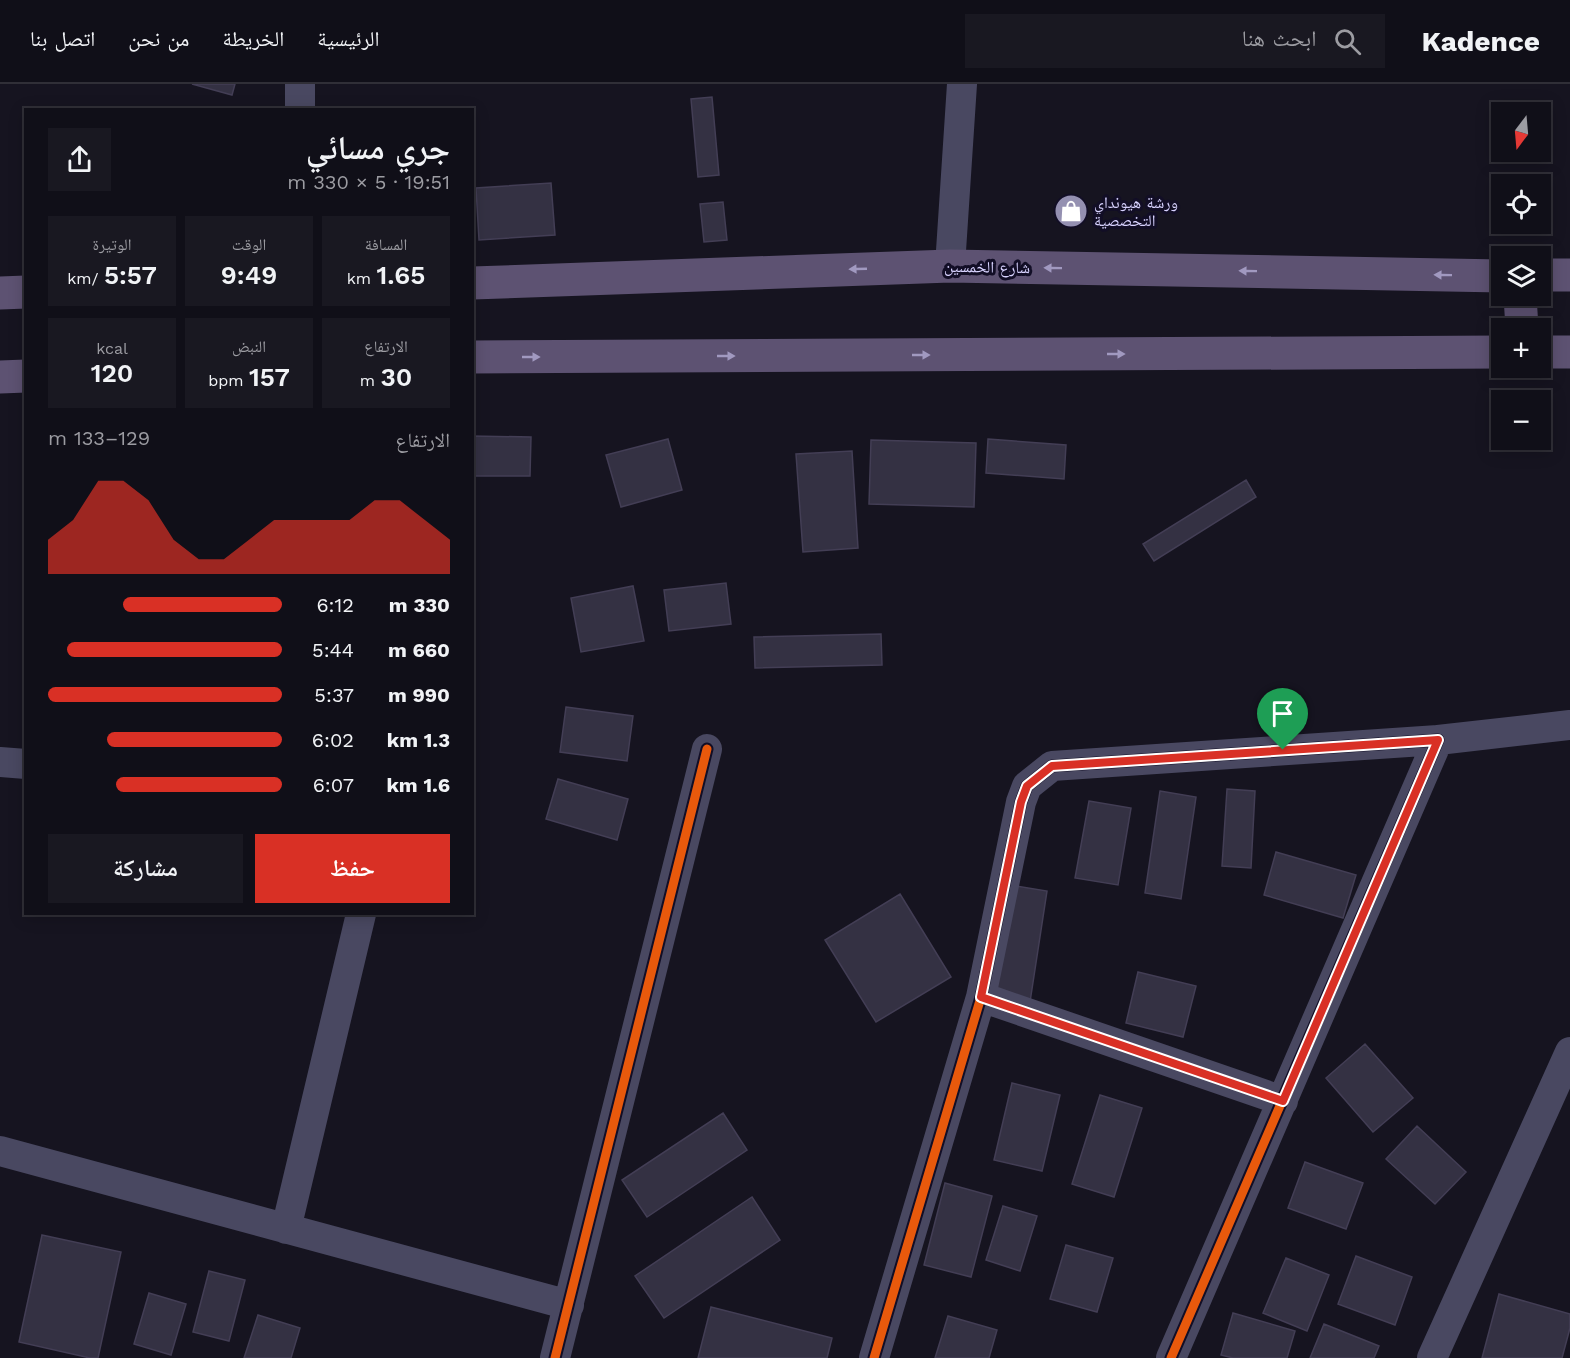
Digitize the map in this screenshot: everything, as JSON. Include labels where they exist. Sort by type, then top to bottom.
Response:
[{"type":"main road","name":"شارع الخمسين","points":[[474,282],[950,266],[1491,276]]},
{"type":"main road","points":[[1551,275],[1570,275]]},
{"type":"main road","points":[[0,292],[24,292]]},
{"type":"main road","points":[[474,357],[1491,352]]},
{"type":"main road","points":[[1551,352],[1570,352]]},
{"type":"main road","points":[[0,377],[24,376]]},
{"type":"street","points":[[300,84],[300,108]]},
{"type":"street","points":[[950,266],[962,84]]},
{"type":"street","points":[[874,1358],[981,997],[1021,802],[1027,786],[1052,766],[1438,740],[1570,725]]},
{"type":"street","points":[[1171,1358],[1438,740]]},
{"type":"street","points":[[555,1358],[707,749]]},
{"type":"street","points":[[0,762],[24,764]]},
{"type":"street","points":[[286,1228],[361,915]]},
{"type":"street","points":[[981,997],[1283,1101]]},
{"type":"street","points":[[1432,1358],[1570,1052]]},
{"type":"street","points":[[0,1151],[569,1305]]},
{"type":"building","points":[[192,84],[235,84],[232,95]]},
{"type":"building","points":[[712,97],[719,175],[698,177],[691,99]]},
{"type":"building","points":[[551,183],[555,235],[479,240],[476,188]]},
{"type":"building","points":[[723,202],[727,240],[704,242],[700,204]]},
{"type":"building","points":[[474,436],[531,437],[530,476],[474,476]]},
{"type":"building","points":[[668,439],[682,490],[621,507],[606,455]]},
{"type":"building","points":[[988,439],[1066,445],[1064,479],[986,473]]},
{"type":"building","points":[[871,440],[976,443],[974,507],[869,504]]},
{"type":"building","points":[[852,451],[858,548],[803,552],[796,454]]},
{"type":"building","points":[[1246,480],[1256,497],[1154,561],[1143,544]]},
{"type":"building","points":[[726,583],[731,624],[669,631],[664,590]]},
{"type":"building","points":[[633,586],[644,641],[581,652],[571,598]]},
{"type":"building","points":[[881,634],[882,665],[755,668],[754,637]]},
{"type":"building","points":[[566,707],[633,716],[627,761],[560,752]]},
{"type":"building","points":[[558,779],[628,799],[617,840],[546,819]]},
{"type":"building","points":[[1227,789],[1255,791],[1251,868],[1222,866]]},
{"type":"building","points":[[1160,791],[1196,797],[1181,899],[1145,893]]},
{"type":"building","points":[[1089,801],[1131,808],[1118,885],[1075,878]]},
{"type":"building","points":[[1276,852],[1356,875],[1343,918],[1264,895]]},
{"type":"building","points":[[1009,885],[1047,891],[1030,1002],[992,996]]},
{"type":"building","points":[[900,894],[951,977],[876,1022],[825,940]]},
{"type":"building","points":[[1138,972],[1196,986],[1183,1037],[1126,1023]]},
{"type":"building","points":[[1365,1044],[1413,1098],[1373,1132],[1326,1078]]},
{"type":"building","points":[[1012,1083],[1060,1095],[1042,1171],[994,1160]]},
{"type":"building","points":[[1100,1095],[1142,1108],[1114,1197],[1072,1184]]},
{"type":"building","points":[[723,1113],[747,1150],[647,1217],[622,1180]]},
{"type":"building","points":[[1417,1126],[1466,1172],[1435,1204],[1386,1159]]},
{"type":"building","points":[[1305,1162],[1363,1183],[1346,1229],[1288,1208]]},
{"type":"building","points":[[945,1183],[992,1196],[971,1277],[924,1265]]},
{"type":"building","points":[[752,1197],[780,1240],[664,1318],[635,1276]]},
{"type":"building","points":[[1003,1206],[1037,1216],[1020,1271],[986,1260]]},
{"type":"building","points":[[42,1235],[121,1252],[98,1358],[19,1342]]},
{"type":"building","points":[[1066,1245],[1113,1258],[1097,1312],[1050,1299]]},
{"type":"building","points":[[1356,1256],[1412,1277],[1395,1325],[1338,1304]]},
{"type":"building","points":[[1286,1258],[1329,1275],[1307,1331],[1263,1313]]},
{"type":"building","points":[[209,1271],[245,1280],[229,1341],[193,1332]]},
{"type":"building","points":[[149,1293],[186,1304],[171,1355],[134,1344]]},
{"type":"building","points":[[1499,1294],[1570,1314],[1570,1328],[1562,1358],[1482,1358]]},
{"type":"building","points":[[711,1307],[832,1338],[827,1358],[698,1358]]},
{"type":"building","points":[[1233,1313],[1295,1331],[1287,1358],[1233,1358],[1221,1355]]},
{"type":"building","points":[[258,1315],[300,1328],[291,1358],[244,1358]]},
{"type":"building","points":[[948,1316],[997,1330],[989,1358],[935,1358]]},
{"type":"building","points":[[1324,1324],[1379,1346],[1374,1358],[1310,1358]]},
{"type":"cycle path","points":[[874,1358],[981,997],[1021,802],[1027,786],[1052,766],[1438,740],[1171,1358]]},
{"type":"cycle path","points":[[555,1358],[707,749]]},
{"type":"place","name":"ورشة هيونداي التخصصية","points":[[1071,211]]},
{"type":"route","points":[[1438,740],[1283,1101],[981,997],[1021,802],[1027,786],[1052,766],[1283,750],[1438,740]]}]
